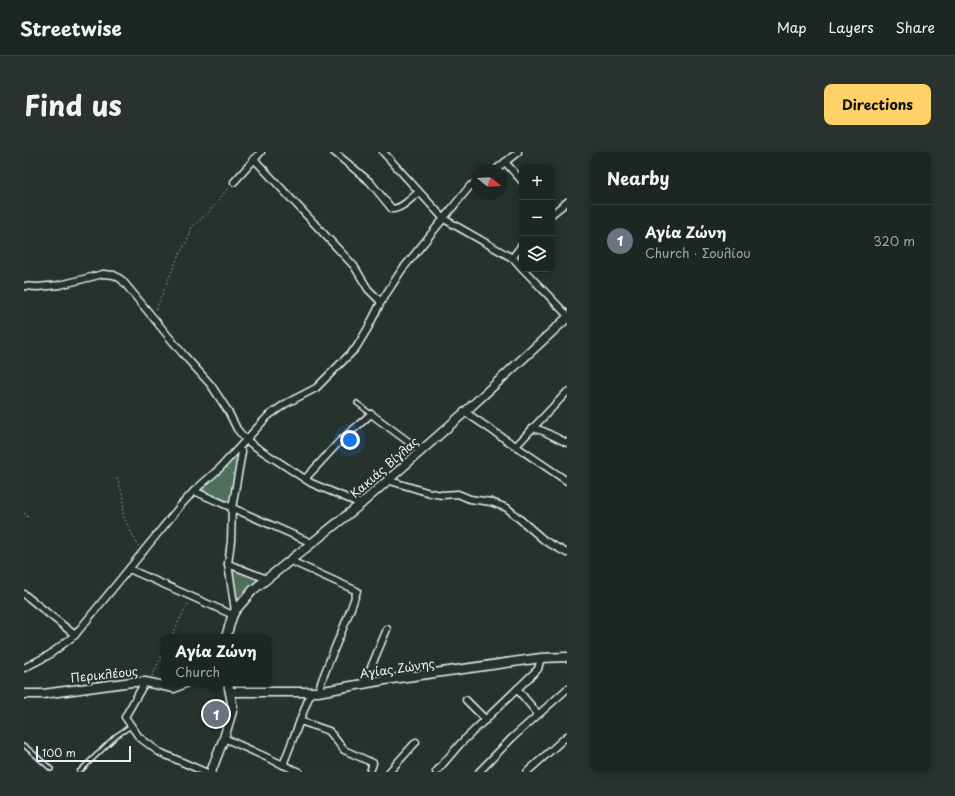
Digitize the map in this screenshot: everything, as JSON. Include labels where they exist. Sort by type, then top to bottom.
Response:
[{"type":"street","points":[[234,182],[261,152]]},
{"type":"street","points":[[334,152],[370,182],[392,210],[402,206],[419,192]]},
{"type":"street","points":[[383,152],[444,219],[512,258],[519,266]]},
{"type":"street","points":[[502,164],[518,152]]},
{"type":"street","points":[[254,159],[354,266],[368,289],[381,302]]},
{"type":"street","points":[[505,162],[519,178]]},
{"type":"street","points":[[24,668],[48,655],[75,635],[181,505],[194,491],[240,451],[268,416],[285,404],[316,388],[345,360],[362,339],[381,302],[401,271],[471,185]]},
{"type":"street","points":[[555,212],[567,202]]},
{"type":"street","points":[[512,258],[519,249]]},
{"type":"street","points":[[525,272],[567,317]]},
{"type":"street","points":[[24,286],[37,287],[60,285],[103,274],[114,275],[122,280],[152,318],[211,385],[228,411],[237,429],[248,442],[305,479],[361,504]]},
{"type":"street","name":"Κακιάς Βίγλας","points":[[227,634],[234,613],[247,596],[361,504],[465,412],[567,317]]},
{"type":"street","points":[[516,446],[567,392]]},
{"type":"street","points":[[465,412],[567,481]]},
{"type":"street","points":[[305,479],[339,442],[372,414],[421,451]]},
{"type":"street","points":[[532,428],[544,430],[567,443]]},
{"type":"street","points":[[129,568],[191,597],[234,613],[228,564],[232,508],[240,451]]},
{"type":"street","points":[[387,480],[430,493],[442,495],[458,494],[470,499],[491,502],[507,508],[545,541],[567,553]]},
{"type":"street","points":[[194,491],[312,543]]},
{"type":"street","points":[[283,765],[300,721],[325,672],[350,613],[357,591],[291,560]]},
{"type":"street","points":[[228,564],[267,580]]},
{"type":"street","points":[[24,594],[75,635]]},
{"type":"street","points":[[364,684],[387,629]]},
{"type":"street","name":"Αγίας Ζώνης","points":[[230,692],[314,692],[541,658],[567,657]]},
{"type":"street","points":[[436,772],[460,744],[538,669],[541,658]]},
{"type":"street","name":"Περικλέους","points":[[24,694],[43,694],[132,682],[147,682],[161,685]]},
{"type":"street","points":[[147,682],[125,717],[139,737],[159,752],[205,772]]},
{"type":"street","name":"Περικλέους","points":[[165,686],[174,688],[178,686]]},
{"type":"street","points":[[211,772],[224,738],[233,708],[229,686]]},
{"type":"street","points":[[517,689],[538,714]]},
{"type":"street","points":[[479,772],[512,738],[567,689]]},
{"type":"street","points":[[466,700],[486,720]]},
{"type":"street","points":[[300,721],[329,731],[344,750],[373,763],[373,771]]},
{"type":"street","points":[[224,738],[299,772]]},
{"type":"street","points":[[527,772],[566,740]]},
{"type":"street","points":[[389,772],[416,742]]},
{"type":"lane","points":[[357,403],[372,414]]},
{"type":"lane","points":[[79,772],[116,736],[131,726]]},
{"type":"lane","points":[[24,746],[51,769]]},
{"type":"path","points":[[152,318],[192,227],[207,214],[234,182]]},
{"type":"path","points":[[117,478],[124,499],[123,516],[137,544],[143,552]]},
{"type":"path","points":[[24,513],[29,518]]},
{"type":"path","points":[[172,634],[191,597]]},
{"type":"path","points":[[147,682],[161,656]]},
{"type":"green space","points":[[234,459],[238,462],[231,502],[202,490]]},
{"type":"green space","points":[[232,568],[260,579],[239,598],[236,597]]},
{"type":"place","name":"Αγία Ζώνη","points":[[216,714]]}]
